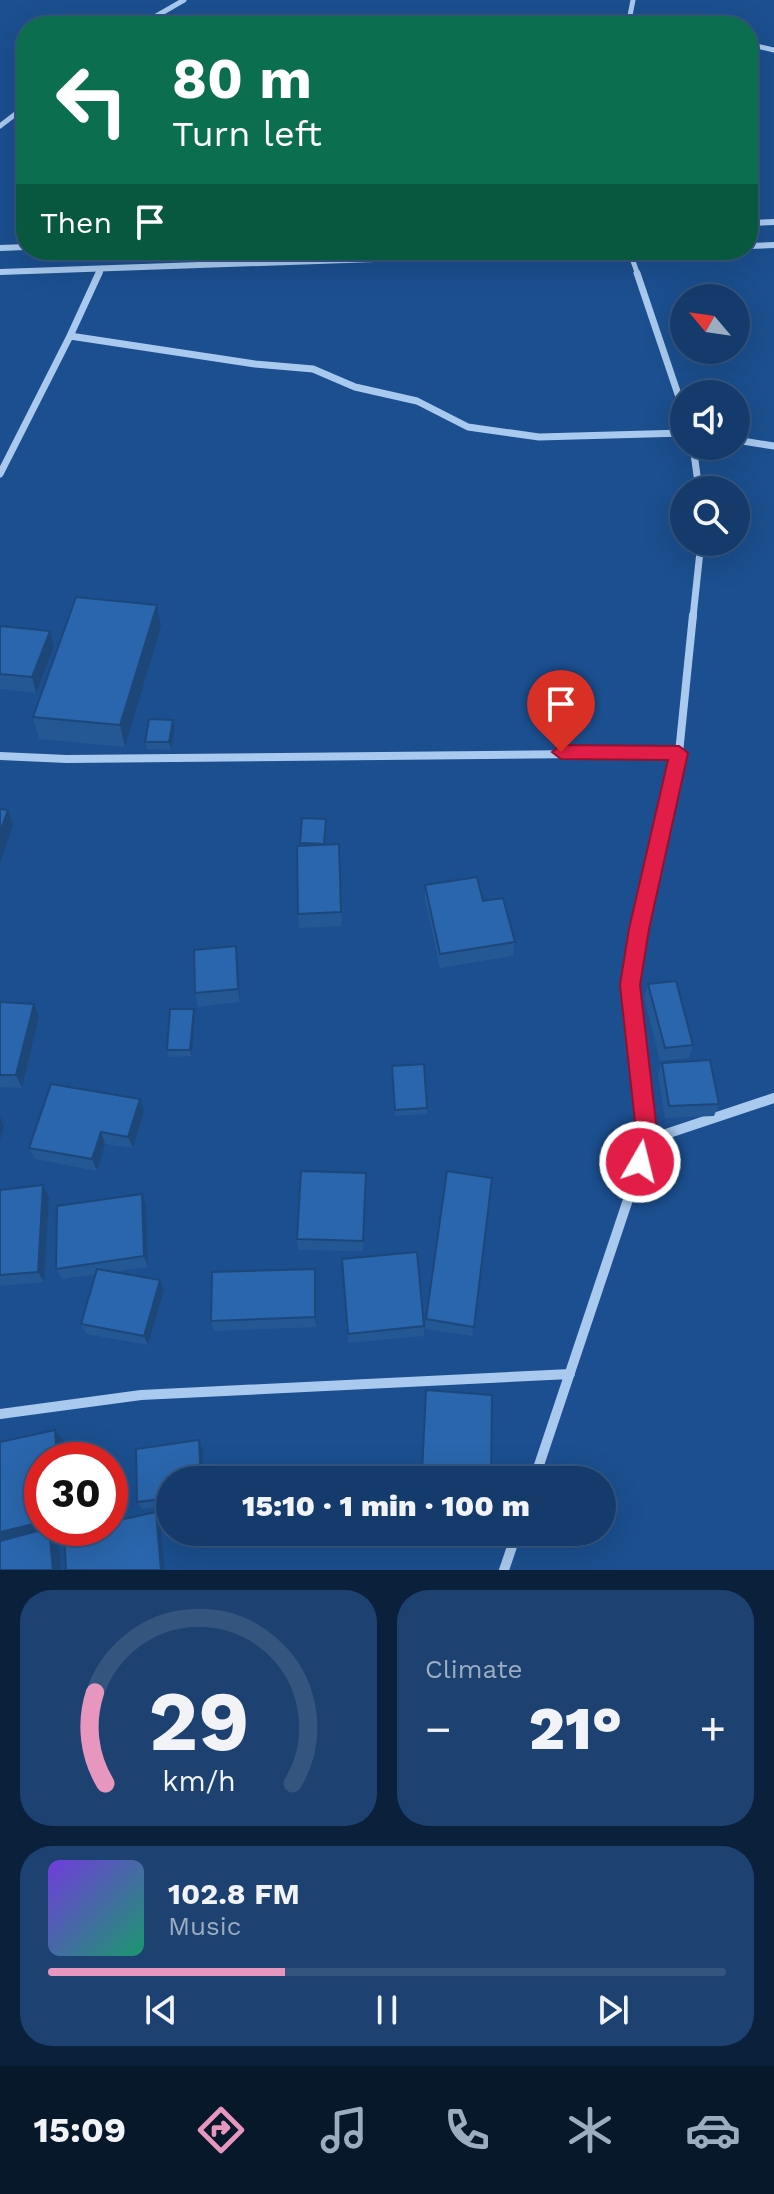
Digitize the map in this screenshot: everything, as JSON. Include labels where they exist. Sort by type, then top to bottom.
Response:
[{"type":"street","points":[[156,16],[184,0]]},
{"type":"street","points":[[0,126],[16,114]]},
{"type":"street","points":[[0,272],[365,260]]},
{"type":"street","points":[[632,260],[673,380]]},
{"type":"street","points":[[0,474],[101,270]]},
{"type":"street","points":[[70,336],[255,364],[313,369],[355,387],[417,401],[468,427],[539,437],[670,433]]},
{"type":"street","points":[[750,442],[774,446]]},
{"type":"street","points":[[539,1466],[648,1140],[630,985],[639,929],[679,753],[700,556]]},
{"type":"street","points":[[0,756],[67,759],[679,753]]},
{"type":"street","points":[[648,1140],[774,1098]]},
{"type":"street","points":[[0,1414],[141,1395],[570,1374]]},
{"type":"street","points":[[504,1570],[512,1546]]},
{"type":"building","points":[[76,597],[157,605],[120,725],[33,717]]},
{"type":"building","points":[[0,626],[50,631],[32,677],[0,674]]},
{"type":"building","points":[[149,719],[173,720],[169,742],[145,742]]},
{"type":"building","points":[[0,809],[8,810],[0,832]]},
{"type":"building","points":[[302,818],[326,819],[324,844],[300,843]]},
{"type":"building","points":[[339,844],[341,912],[298,914],[297,846]]},
{"type":"building","points":[[477,877],[483,901],[503,898],[515,942],[440,954],[425,885]]},
{"type":"building","points":[[236,946],[238,989],[195,993],[194,950]]},
{"type":"building","points":[[676,981],[693,1045],[665,1048],[648,984]]},
{"type":"building","points":[[0,1002],[34,1004],[16,1075],[0,1075]]},
{"type":"building","points":[[170,1009],[194,1009],[190,1050],[167,1050]]},
{"type":"building","points":[[710,1060],[719,1104],[669,1106],[662,1063]]},
{"type":"building","points":[[424,1064],[427,1108],[395,1110],[392,1066]]},
{"type":"building","points":[[51,1084],[140,1099],[128,1137],[101,1132],[92,1159],[29,1148]]},
{"type":"building","points":[[301,1171],[366,1173],[363,1241],[297,1239]]},
{"type":"building","points":[[447,1171],[492,1178],[474,1327],[426,1319]]},
{"type":"building","points":[[43,1185],[38,1272],[0,1275],[0,1190]]},
{"type":"building","points":[[142,1194],[144,1256],[56,1269],[57,1206]]},
{"type":"building","points":[[417,1252],[424,1326],[348,1334],[342,1259]]},
{"type":"building","points":[[97,1269],[160,1280],[144,1336],[81,1324]]},
{"type":"building","points":[[315,1269],[315,1317],[211,1321],[212,1272]]},
{"type":"building","points":[[426,1390],[492,1395],[491,1466],[422,1466]]},
{"type":"building","points":[[55,1430],[56,1442],[24,1442],[24,1526],[0,1532],[0,1442]]},
{"type":"building","points":[[199,1440],[200,1466],[156,1466],[156,1500],[137,1502],[136,1449]]},
{"type":"building","points":[[156,1512],[156,1546],[159,1546],[161,1570],[66,1570],[65,1546],[128,1546],[128,1518]]},
{"type":"building","points":[[24,1535],[24,1546],[51,1546],[53,1570],[0,1570],[0,1541]]},
{"type":"route","points":[[561,752],[679,753],[639,929],[630,985],[648,1140],[640,1162]]}]
